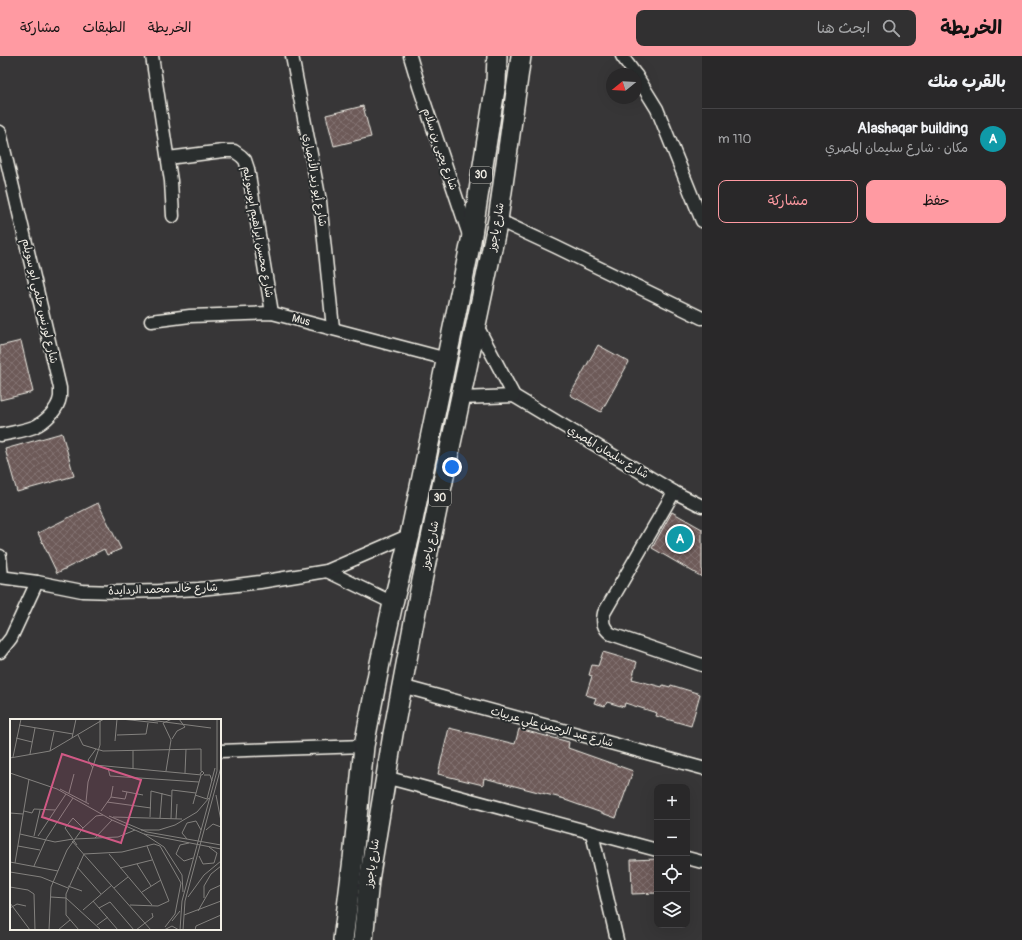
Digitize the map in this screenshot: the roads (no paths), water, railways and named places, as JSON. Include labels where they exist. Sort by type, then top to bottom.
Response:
[{"type":"main road","name":"شارع ياجوز","points":[[343,940],[353,859],[364,746],[380,663],[410,535],[471,241],[496,83],[497,56]]},
{"type":"main road","name":"شارع ياجوز","points":[[363,940],[369,880],[401,686],[498,220],[521,56]]},
{"type":"street","points":[[152,56],[168,158],[173,216]]},
{"type":"street","name":"شارع أبو زيد الأنصاري","points":[[292,56],[320,201],[333,328]]},
{"type":"street","name":"شارع يحيى بن سلام","points":[[410,56],[471,241]]},
{"type":"street","points":[[622,56],[631,68]]},
{"type":"street","points":[[642,84],[657,109],[702,221]]},
{"type":"street","name":"شارع لورنس حلمي ابو سويلم","points":[[0,132],[60,388],[60,398],[51,414],[44,421],[34,427],[0,435]]},
{"type":"street","name":"شارع محسن ابراهيم ابوسويلم","points":[[168,158],[223,151],[234,152],[245,160],[248,169],[272,313]]},
{"type":"street","points":[[498,220],[702,318]]},
{"type":"street","name":"Mus","points":[[151,321],[190,316],[272,313],[447,359]]},
{"type":"street","points":[[461,398],[514,396],[476,324]]},
{"type":"street","name":"شارع سليمان المصري","points":[[514,396],[674,492],[702,506]]},
{"type":"street","points":[[674,492],[604,613],[602,619],[607,631],[611,634],[702,665]]},
{"type":"street","name":"شارع خالد محمد الردايدة","points":[[1,577],[37,582],[82,591],[159,592],[199,589],[237,585],[327,571],[410,535]]},
{"type":"street","points":[[0,556],[1,577]]},
{"type":"street","points":[[327,571],[393,603]]},
{"type":"street","points":[[0,652],[11,638],[37,582]]},
{"type":"street","name":"شارع عبد الرحمن علي عربيات","points":[[401,686],[702,768]]},
{"type":"street","points":[[221,751],[364,746]]},
{"type":"street","points":[[385,776],[654,849]]},
{"type":"street","points":[[592,833],[617,940]]},
{"type":"street","points":[[690,859],[702,862]]},
{"type":"place","name":"Alashaqar building","points":[[680,539]]}]
